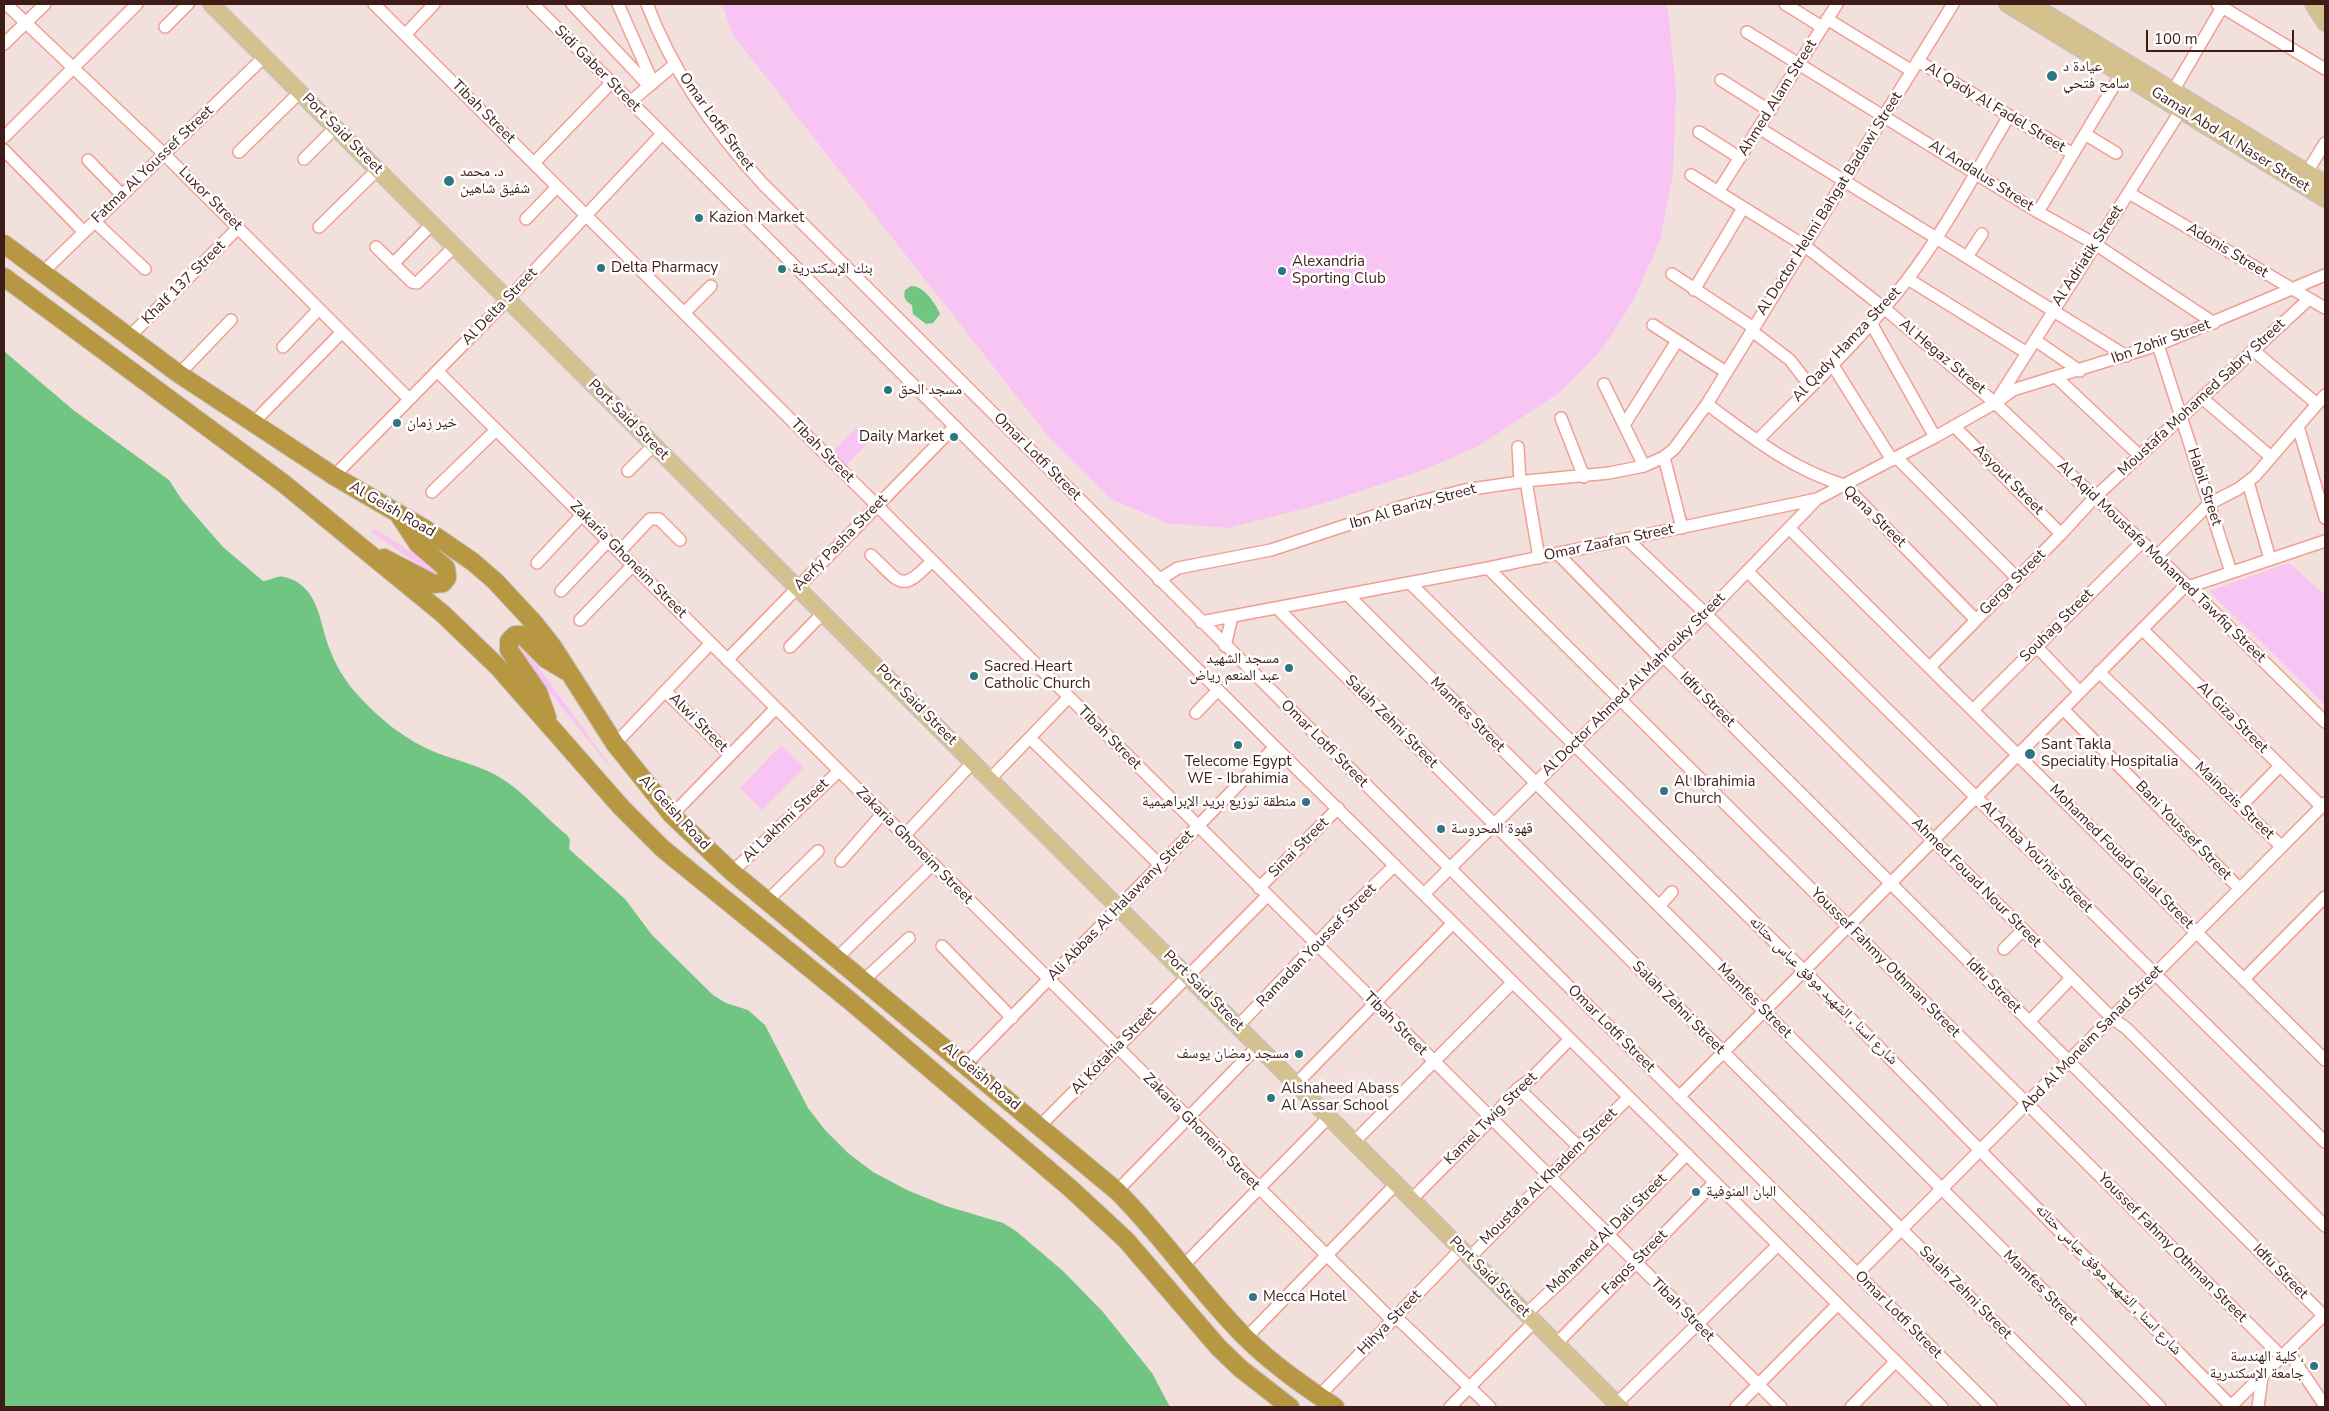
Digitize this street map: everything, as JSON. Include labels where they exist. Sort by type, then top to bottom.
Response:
[{"type":"highway","name":"Al Geish Road","points":[[4,244],[179,374],[252,424],[334,476],[450,544],[495,581],[535,624],[569,672],[615,744],[672,815],[732,872],[966,1064],[1116,1191],[1151,1227],[1246,1338],[1281,1369],[1335,1407]]},
{"type":"highway","name":"Al Geish Road","points":[[4,277],[283,483],[472,640],[621,807],[663,849],[850,1000],[1070,1188],[1126,1240],[1219,1348],[1241,1369],[1290,1407]]},
{"type":"highway","points":[[362,550],[395,562],[434,584],[445,582],[448,575],[446,568],[418,544],[399,515]]},
{"type":"highway","points":[[548,724],[542,699],[509,650],[508,641],[516,635],[522,635],[546,659],[569,672]]},
{"type":"main road","name":"Port Said Street","points":[[211,4],[1412,1199],[1616,1406]]},
{"type":"main road","name":"Gamal Abd Al Naser Street","points":[[2007,4],[2325,199]]},
{"type":"main road","points":[[2313,4],[2325,23]]},
{"type":"main road","name":"Gamal Abd Al Naser Street","points":[[2037,5],[2325,183]]},
{"type":"street","name":"Luxor Street","points":[[6,4],[164,154],[409,399]]},
{"type":"street","points":[[4,44],[45,4]]},
{"type":"street","points":[[4,137],[137,4]]},
{"type":"street","points":[[165,27],[188,4]]},
{"type":"street","points":[[405,35],[434,4]]},
{"type":"street","name":"Sidi Gaber Street","points":[[532,4],[662,134]]},
{"type":"street","name":"Sidi Gaber Street","points":[[572,4],[651,84]]},
{"type":"street","points":[[618,4],[651,84]]},
{"type":"street","name":"Omar Lotfi Street","points":[[647,4],[675,64],[732,149],[763,184],[1991,1407]]},
{"type":"street","name":"Al Qady Al Fadel Street","points":[[1785,4],[1915,66],[2009,116],[2073,154]]},
{"type":"street","name":"Ahmed Alam Street","points":[[1718,192],[1837,4]]},
{"type":"street","name":"Al Doctor Helmi Bahgat Badawi Street","points":[[1707,404],[1953,4]]},
{"type":"street","points":[[2173,90],[2221,5],[2325,70]]},
{"type":"street","name":"Tibah Street","points":[[380,6],[405,35],[1198,828],[1781,1407]]},
{"type":"street","name":"Al Andalus Street","points":[[1747,32],[2038,212],[2095,244],[2214,323]]},
{"type":"street","name":"Fatma Al Youssef Street","points":[[42,273],[264,56]]},
{"type":"street","points":[[630,102],[675,64]]},
{"type":"street","points":[[2038,212],[2121,74]]},
{"type":"street","points":[[1721,80],[1770,111]]},
{"type":"street","points":[[534,163],[611,83]]},
{"type":"street","points":[[239,152],[300,92]]},
{"type":"street","name":"Al Adriatik Street","points":[[1995,403],[2181,110]]},
{"type":"street","name":"Al Qady Hamza Street","points":[[1757,441],[1871,323],[1908,279],[1936,237],[2009,116]]},
{"type":"street","points":[[304,160],[335,128]]},
{"type":"street","points":[[1759,128],[2126,356]]},
{"type":"street","points":[[1699,132],[1740,158]]},
{"type":"street","points":[[662,134],[1275,747],[1942,1407]]},
{"type":"street","name":"Al Delta Street","points":[[334,476],[508,300],[662,134]]},
{"type":"street","points":[[2085,134],[2116,153]]},
{"type":"street","points":[[2307,172],[2325,143]]},
{"type":"street","points":[[4,150],[84,232]]},
{"type":"street","points":[[88,160],[122,195]]},
{"type":"street","points":[[319,227],[377,170]]},
{"type":"street","name":"Al Hegaz Street","points":[[1691,175],[1804,246],[1884,308],[1995,403]]},
{"type":"street","points":[[526,219],[557,187]]},
{"type":"street","name":"Adonis Street","points":[[2129,193],[2325,308]]},
{"type":"street","points":[[1694,290],[1743,208]]},
{"type":"street","points":[[95,222],[146,270]]},
{"type":"street","points":[[393,264],[432,224]]},
{"type":"street","name":"Khalf 137 Street","points":[[130,337],[238,228]]},
{"type":"street","points":[[1967,257],[1982,234]]},
{"type":"street","points":[[376,247],[412,282],[416,283],[454,247]]},
{"type":"street","points":[[1672,274],[1753,330],[1790,360],[1810,386]]},
{"type":"street","name":"Ibn Zohir Street","points":[[1995,403],[2013,390],[2057,378],[2158,345],[2325,275]]},
{"type":"street","points":[[1908,279],[2027,353]]},
{"type":"street","points":[[684,313],[711,286]]},
{"type":"street","name":"Moustafa Mohamed Sabry Street","points":[[2095,497],[2309,299]]},
{"type":"street","points":[[283,347],[319,309]]},
{"type":"street","points":[[179,374],[231,320]]},
{"type":"street","points":[[1871,323],[1935,437]]},
{"type":"street","points":[[1653,325],[1726,372]]},
{"type":"street","points":[[252,424],[342,332]]},
{"type":"street","points":[[2035,340],[2080,370]]},
{"type":"street","points":[[1624,425],[1677,341]]},
{"type":"street","name":"Habil Street","points":[[2158,345],[2231,572]]},
{"type":"street","points":[[2253,350],[2317,404]]},
{"type":"street","points":[[1832,364],[1894,459],[2017,578]]},
{"type":"street","name":"Zakaria Ghoneim Street","points":[[437,371],[1326,1256],[1490,1407]]},
{"type":"street","points":[[2057,378],[2140,456]]},
{"type":"street","points":[[1604,384],[1644,466]]},
{"type":"street","points":[[2156,556],[2209,504],[2248,482],[2325,394]]},
{"type":"street","points":[[2202,398],[2271,457]]},
{"type":"street","name":"Omar Zaafan Street","points":[[1201,622],[1539,558],[1817,499],[1995,403]]},
{"type":"street","name":"Al Aqid Moustafa Mohamed Tawfiq Street","points":[[1995,403],[2142,542],[2325,722]]},
{"type":"street","name":"Ibn Al Barizy Street","points":[[1159,580],[1178,568],[1271,550],[1427,500],[1488,486],[1523,481],[1584,477],[1644,466],[1664,457],[1684,437],[1707,404]]},
{"type":"street","name":"Qena Street","points":[[1707,404],[1794,466],[1844,485],[1976,620]]},
{"type":"street","points":[[1561,418],[1584,477]]},
{"type":"street","name":"Aerfy Pasha Street","points":[[727,660],[955,426]]},
{"type":"street","name":"Asyout Street","points":[[1954,426],[2062,534]]},
{"type":"street","points":[[2298,426],[2320,478],[2325,518]]},
{"type":"street","points":[[432,492],[496,430]]},
{"type":"street","points":[[628,471],[654,445]]},
{"type":"street","points":[[1518,447],[1539,558]]},
{"type":"street","points":[[1664,457],[1682,528]]},
{"type":"street","points":[[2248,482],[2270,559]]},
{"type":"street","name":"Gerga Street","points":[[1930,667],[2062,534],[2095,497]]},
{"type":"street","name":"Al Doctor Ahmed Al Mahrouky Street","points":[[1424,894],[1706,614],[1817,499]]},
{"type":"street","points":[[537,563],[582,515]]},
{"type":"street","points":[[619,552],[650,519],[654,518],[659,519],[680,540]]},
{"type":"street","name":"Mohamed Fouad Galal Street","points":[[1789,528],[2325,1060]]},
{"type":"street","name":"Ahmed Fouad Nour Street","points":[[1628,540],[1706,614],[2071,978],[2112,1018],[2126,1028],[2325,1226]]},
{"type":"street","points":[[561,591],[608,541]]},
{"type":"street","points":[[1679,1097],[2099,672],[2187,586],[2325,541]]},
{"type":"street","name":"Souhag Street","points":[[1973,710],[2142,542]]},
{"type":"street","points":[[872,554],[899,580],[907,582],[914,580],[932,561]]},
{"type":"street","name":"Idfu Street","points":[[1558,554],[2324,1315]]},
{"type":"street","points":[[580,620],[633,566]]},
{"type":"street","name":"Youssef Fahmy Othman Street","points":[[1488,568],[2028,1105],[2285,1354],[2325,1406]]},
{"type":"street","name":"Al Anba You'nis Street","points":[[1747,571],[2325,1142]]},
{"type":"street","name":"شارع اسنا , الشهيد موفق عباس حتاته","points":[[1410,583],[1804,971],[2230,1406]]},
{"type":"street","name":"Mamfes Street","points":[[1348,595],[2160,1407]]},
{"type":"street","name":"Salah Zehni Street","points":[[1277,608],[2080,1407]]},
{"type":"street","points":[[790,647],[823,613]]},
{"type":"street","points":[[1225,646],[1232,616]]},
{"type":"street","name":"Al Giza Street","points":[[2142,630],[2280,766],[2323,805]]},
{"type":"street","points":[[615,744],[711,643]]},
{"type":"street","points":[[2036,647],[2080,692]]},
{"type":"street","name":"Mainozis Street","points":[[2099,672],[2282,847]]},
{"type":"street","points":[[1196,713],[1218,690]]},
{"type":"street","name":"Alwi Street","points":[[665,691],[730,755]]},
{"type":"street","points":[[990,779],[1068,698]]},
{"type":"street","points":[[672,815],[776,708]]},
{"type":"street","name":"Bani Youssef Street","points":[[2063,709],[2240,889]]},
{"type":"street","points":[[1030,738],[1161,866]]},
{"type":"street","name":"Ali Abbas Al Halawany Street","points":[[966,1064],[1275,747]]},
{"type":"street","points":[[904,836],[973,762]]},
{"type":"street","points":[[2240,807],[2280,766]]},
{"type":"street","name":"Al Lakhmi Street","points":[[732,872],[839,771]]},
{"type":"street","name":"Abd Al Moneim Sanad Street","points":[[1857,1274],[2028,1105],[2323,805]]},
{"type":"street","name":"Sinai Street","points":[[1188,976],[1338,808]]},
{"type":"street","points":[[841,861],[882,814]]},
{"type":"street","points":[[768,901],[818,851]]},
{"type":"street","points":[[837,958],[933,864]]},
{"type":"street","name":"Ramadan Youssef Street","points":[[1238,1026],[1317,946],[1336,923],[1395,865]]},
{"type":"street","points":[[1659,906],[1672,892]]},
{"type":"street","points":[[2244,979],[2325,897]]},
{"type":"street","points":[[1296,1084],[1453,922]]},
{"type":"street","points":[[2004,949],[2023,930]]},
{"type":"street","points":[[864,980],[909,938]]},
{"type":"street","points":[[942,946],[1012,1018]]},
{"type":"street","name":"Al Kotahia Street","points":[[1040,1126],[1188,976]]},
{"type":"street","points":[[2029,1022],[2071,978]]},
{"type":"street","points":[[1354,1142],[1512,982]]},
{"type":"street","name":"Kamel Twig Street","points":[[1412,1199],[1491,1120],[1518,1088],[1530,1080],[1570,1039]]},
{"type":"street","points":[[1116,1191],[1258,1046]]},
{"type":"street","points":[[1518,1088],[1580,1148]]},
{"type":"street","name":"Moustafa Al Khadem Street","points":[[1466,1253],[1550,1178],[1629,1097]]},
{"type":"street","points":[[1183,1266],[1329,1117]]},
{"type":"street","name":"Mohamed Al Dali Street","points":[[1450,1407],[1606,1234],[1686,1154]]},
{"type":"street","name":"Faqos Street","points":[[1556,1344],[1715,1182]]},
{"type":"street","points":[[1246,1338],[1396,1184]]},
{"type":"street","points":[[1616,1406],[1778,1245]]},
{"type":"street","name":"Hihya Street","points":[[1319,1396],[1394,1319],[1466,1253]]},
{"type":"street","points":[[1736,1407],[1838,1304]]},
{"type":"street","points":[[2230,1406],[2324,1315]]},
{"type":"street","points":[[1851,1407],[1896,1362]]},
{"type":"street","points":[[2258,1407],[2262,1377]]},
{"type":"shaded area","name":"Alexandria Sporting Club","points":[[722,4],[1665,4],[1668,11],[1676,90],[1673,173],[1660,241],[1633,301],[1603,348],[1559,393],[1477,447],[1418,472],[1325,503],[1228,528],[1167,523],[1111,499],[1051,440],[733,35]]},
{"type":"shaded area","points":[[911,286],[924,292],[935,305],[940,314],[933,323],[926,324],[913,314],[912,305],[904,297],[905,290]]},
{"type":"shaded area","points":[[4,351],[72,409],[169,480],[182,500],[223,547],[263,581],[284,577],[296,581],[305,588],[316,607],[335,662],[348,683],[373,711],[403,735],[425,748],[480,768],[504,780],[567,835],[570,840],[569,849],[625,899],[652,935],[713,995],[726,1003],[748,1010],[765,1025],[808,1108],[825,1130],[848,1153],[873,1172],[907,1190],[946,1206],[1003,1223],[1016,1231],[1063,1271],[1103,1312],[1152,1373],[1170,1407],[4,1407]]},
{"type":"shaded area","points":[[856,428],[870,441],[844,467],[830,454]]},
{"type":"shaded area","points":[[374,528],[436,568],[437,574],[432,574],[371,532]]},
{"type":"shaded area","points":[[2289,563],[2325,595],[2325,705],[2209,591]]},
{"type":"shaded area","points":[[517,645],[524,647],[619,778],[517,652]]},
{"type":"shaded area","points":[[781,745],[804,767],[762,810],[740,788]]},
{"type":"place","name":"عيادة د سامح فتحي","points":[[2052,76]]},
{"type":"place","name":"د. محمد شفيق شاهين","points":[[449,181]]},
{"type":"place","name":"Kazion Market","points":[[699,218]]},
{"type":"place","name":"Delta Pharmacy","points":[[601,268]]},
{"type":"place","name":"بنك الإسكندرية","points":[[782,269]]},
{"type":"place","name":"Alexandria Sporting Club","points":[[1282,271]]},
{"type":"place","name":"مسجد الحق","points":[[888,390]]},
{"type":"place","name":"خير زمان","points":[[397,423]]},
{"type":"place","name":"Daily Market","points":[[954,437]]},
{"type":"place","name":"مسجد الشهيد عبد المنعم رياض","points":[[1289,668]]},
{"type":"place","name":"Sacred Heart Catholic Church","points":[[974,676]]},
{"type":"place","name":"Telecome Egypt WE - Ibrahimia","points":[[1238,745]]},
{"type":"place","name":"Sant Takla Speciality Hospitalia","points":[[2030,754]]},
{"type":"place","name":"Al Ibrahimia Church","points":[[1664,791]]},
{"type":"place","name":"منطقة توزيع بريد الإبراهيمية","points":[[1306,802]]},
{"type":"place","name":"قهوة المحروسة","points":[[1441,829]]},
{"type":"place","name":"مسجد رمضان يوسف","points":[[1299,1054]]},
{"type":"place","name":"Alshaheed Abass Al Assar School","points":[[1271,1098]]},
{"type":"place","name":"البان المنوفية","points":[[1696,1192]]},
{"type":"place","name":"Mecca Hotel","points":[[1253,1297]]},
{"type":"place","name":"كلية الهندسة ، جامعة الإسكندرية","points":[[2314,1366]]}]
